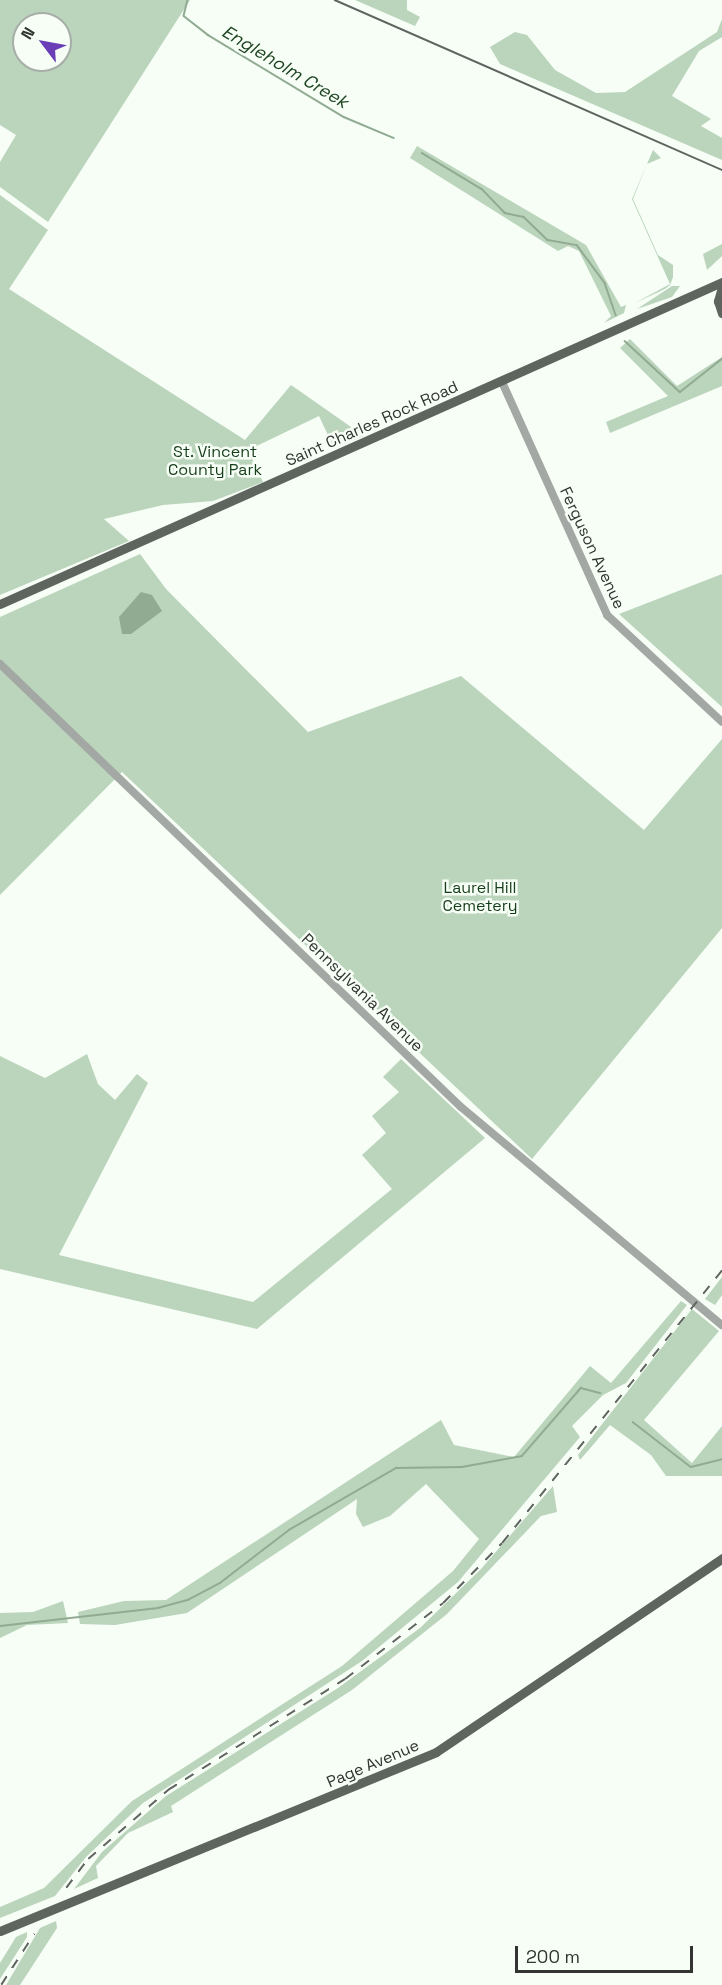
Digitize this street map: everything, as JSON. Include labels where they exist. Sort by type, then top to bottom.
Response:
[{"type":"main road","name":"Saint Charles Rock Road","points":[[0,604],[722,282]]},
{"type":"main road","points":[[722,286],[718,301],[722,313]]},
{"type":"main road","name":"Page Avenue","points":[[0,1931],[436,1752],[722,1558]]},
{"type":"street","name":"Ferguson Avenue","points":[[502,382],[611,621],[722,722]]},
{"type":"street","name":"Pennsylvania Avenue","points":[[0,664],[461,1107],[722,1325]]},
{"type":"green space","points":[[0,0],[190,0],[48,222],[0,187],[0,162],[16,135],[0,125]]},
{"type":"green space","points":[[355,0],[407,0],[407,10],[420,17],[415,26]]},
{"type":"green space","points":[[722,19],[722,37],[699,51],[672,96],[711,119],[701,126],[722,138],[722,160],[500,64],[490,47],[515,32],[527,35],[555,70],[596,93],[625,92],[717,32]]},
{"type":"green space","points":[[417,146],[586,245],[621,307],[626,305],[624,313],[604,323],[611,316],[579,251],[568,246],[558,251],[410,158]]},
{"type":"green space","points":[[653,150],[661,158],[647,164]]},
{"type":"green space","points":[[647,164],[633,199],[658,255],[673,265],[673,277],[670,285],[665,289],[635,303],[670,284],[632,199]]},
{"type":"green space","name":"St. Vincent County Park","points":[[0,195],[48,230],[9,289],[245,440],[291,385],[364,436],[334,448],[319,416],[248,450],[263,482],[213,501],[163,505],[104,519],[129,541],[0,595]]},
{"type":"green space","points":[[722,244],[722,256],[707,270],[703,254]]},
{"type":"green space","points":[[672,286],[680,286],[672,297],[637,309]]},
{"type":"green space","points":[[630,339],[677,386],[722,357],[722,386],[610,433],[606,422],[668,396],[620,348]]},
{"type":"green space","name":"Laurel Hill Cemetery","points":[[140,554],[166,589],[308,732],[461,676],[644,830],[722,739],[722,928],[532,1159],[122,772],[0,895],[0,617]]},
{"type":"green space","points":[[722,574],[722,707],[619,614]]},
{"type":"green space","points":[[87,1054],[98,1084],[115,1100],[137,1074],[148,1083],[59,1255],[253,1302],[392,1189],[362,1155],[386,1133],[372,1116],[399,1092],[383,1077],[401,1059],[485,1138],[257,1329],[0,1269],[0,1056],[45,1078]]},
{"type":"green space","points":[[722,1277],[722,1295],[715,1305],[705,1299]]},
{"type":"green space","points":[[681,1301],[687,1305],[626,1383],[603,1395],[572,1426],[580,1437],[458,1582],[362,1661],[143,1803],[86,1857],[55,1896],[0,1918],[0,1907],[44,1888],[132,1801],[342,1666],[453,1571],[479,1539],[426,1484],[390,1516],[363,1527],[356,1514],[357,1499],[187,1613],[115,1625],[80,1624],[78,1612],[124,1601],[166,1600],[441,1420],[454,1445],[514,1457],[590,1366],[611,1383]]},
{"type":"green space","points":[[692,1309],[719,1331],[644,1420],[692,1463],[722,1426],[722,1476],[666,1476],[651,1455],[610,1425],[580,1460],[578,1455]]},
{"type":"green space","points":[[553,1486],[557,1512],[541,1516],[447,1614],[352,1690],[171,1806],[173,1812],[128,1833],[96,1866],[98,1878],[74,1889],[102,1852],[166,1796],[338,1688],[420,1628],[481,1569]]},
{"type":"green space","points":[[63,1601],[68,1623],[27,1625],[0,1638],[0,1613],[33,1612]]},
{"type":"green space","points":[[56,1921],[57,1928],[20,1985],[6,1985],[40,1928]]},
{"type":"green space","points":[[27,1932],[27,1937],[0,1979],[0,1963],[16,1937]]},
{"type":"shaded area","points":[[141,592],[152,595],[162,611],[131,634],[122,634],[119,617]]},
{"type":"waterway","name":"Engleholm Creek","points":[[188,0],[184,16],[208,35],[344,117],[394,138]]},
{"type":"waterway","name":"Engleholm Creek","points":[[422,153],[482,189],[505,213],[524,217],[548,240],[577,245],[605,283],[616,315]]},
{"type":"waterway","name":"Engleholm Creek","points":[[625,341],[680,392],[722,359]]},
{"type":"waterway","points":[[0,1626],[158,1608],[188,1600],[220,1583],[289,1530],[396,1468],[462,1467],[522,1456],[581,1388],[600,1393]]},
{"type":"waterway","points":[[633,1422],[691,1467],[722,1459]]},
{"type":"tram line","points":[[335,0],[722,170]]},
{"type":"railway","points":[[66,1888],[88,1859],[168,1790],[345,1679],[443,1603],[502,1543],[722,1270]]},
{"type":"railway","points":[[1,1985],[34,1934]]}]
